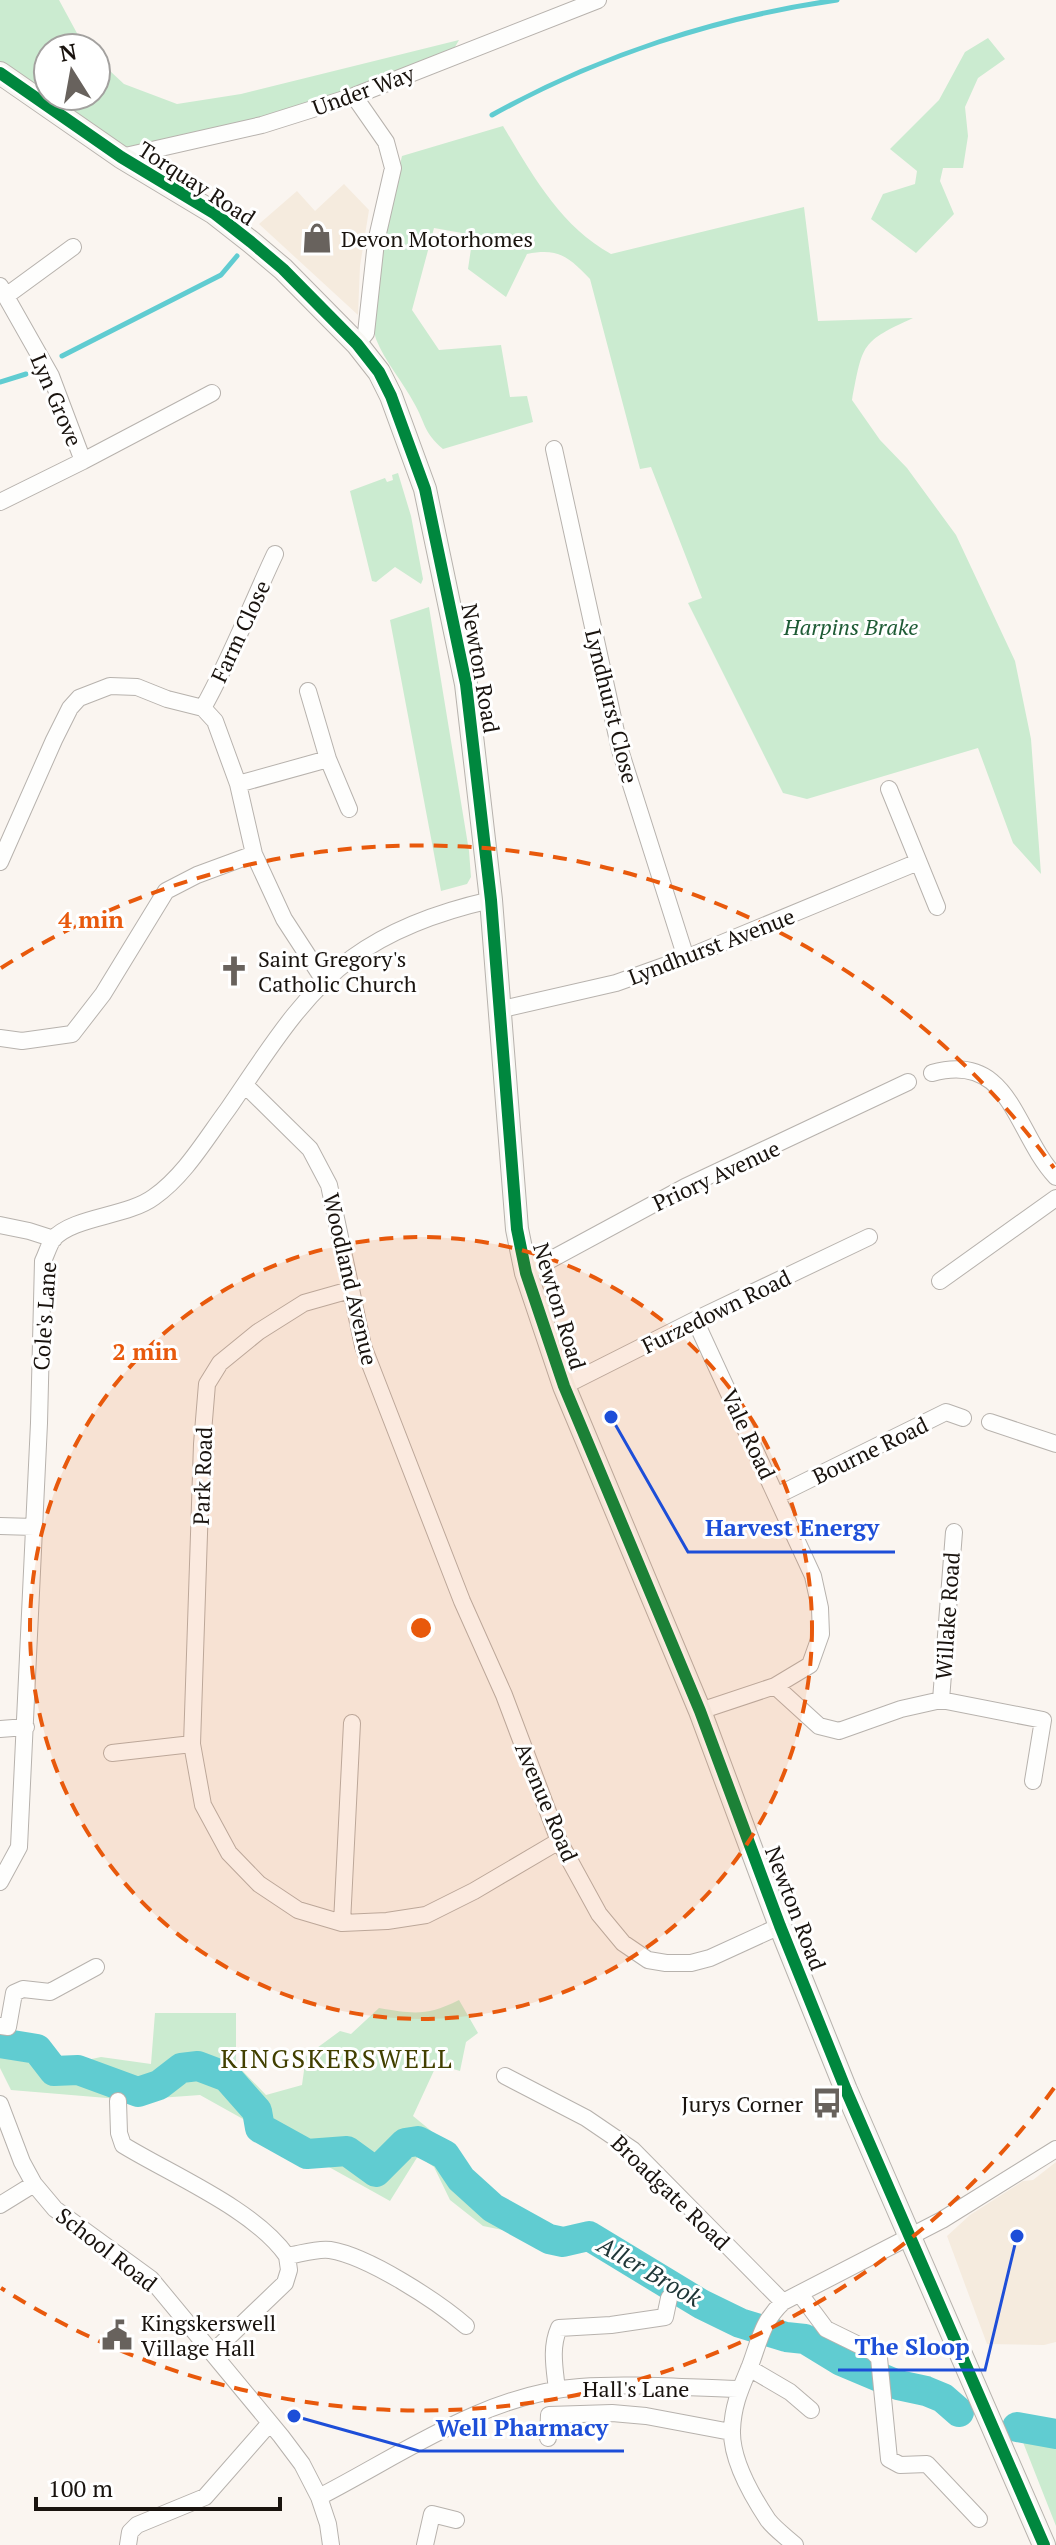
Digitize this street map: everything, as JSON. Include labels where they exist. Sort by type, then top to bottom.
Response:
[{"type":"street","name":"Under Way","points":[[121,157],[262,125],[354,96],[598,0]]},
{"type":"street","name":"Torquay Road","points":[[0,73],[121,157],[227,223],[283,269],[357,344]]},
{"type":"street","points":[[354,96],[386,142],[393,168],[376,242],[366,333],[357,344]]},
{"type":"street","name":"Lyn Grove","points":[[73,247],[3,291],[51,376],[83,461],[212,393]]},
{"type":"street","name":"Newton Road","points":[[357,344],[379,372],[391,396],[425,489],[466,684],[491,900],[517,1229],[526,1273],[564,1386],[700,1711],[780,1926],[846,2090],[911,2236]]},
{"type":"street","name":"Lyndhurst Close","points":[[554,449],[620,750],[686,958]]},
{"type":"street","points":[[0,502],[83,461]]},
{"type":"street","name":"Farm Close","points":[[203,708],[225,670],[275,554]]},
{"type":"street","points":[[0,862],[6,828],[70,708],[79,698],[110,686],[137,687],[203,708],[215,721],[238,784],[254,854],[284,919],[325,982]]},
{"type":"street","points":[[308,691],[328,759],[349,809]]},
{"type":"street","points":[[238,784],[328,759]]},
{"type":"street","points":[[889,789],[937,907]]},
{"type":"street","points":[[0,1038],[22,1041],[72,1034],[103,994],[166,891],[211,869],[254,854]]},
{"type":"street","name":"Lyndhurst Avenue","points":[[498,1010],[616,983],[686,958],[918,862]]},
{"type":"street","name":"Cole's Lane","points":[[26,1727],[43,1261],[54,1239],[79,1225],[133,1209],[153,1198],[183,1171],[290,1021],[349,960],[383,939],[449,909],[491,900]]},
{"type":"street","points":[[932,1073],[950,1068],[968,1068],[999,1086],[1043,1163],[1056,1177]]},
{"type":"street","name":"Priory Avenue","points":[[526,1273],[685,1187],[908,1082]]},
{"type":"street","name":"Woodland Avenue","points":[[245,1085],[310,1149],[329,1185],[363,1346],[440,1540]]},
{"type":"street","points":[[940,1281],[1056,1198]]},
{"type":"street","points":[[0,1225],[54,1239]]},
{"type":"street","name":"Furzedown Road","points":[[564,1386],[869,1237]]},
{"type":"street","name":"Park Road","points":[[350,1290],[304,1303],[258,1332],[220,1363],[207,1384],[202,1444],[192,1744],[203,1805],[229,1853],[259,1884],[298,1910],[342,1923],[426,1915],[559,1841]]},
{"type":"street","name":"Vale Road","points":[[695,1320],[813,1576],[820,1608],[821,1634],[810,1665],[775,1686],[700,1711]]},
{"type":"street","name":"Bourne Road","points":[[778,1495],[946,1412],[963,1418]]},
{"type":"street","points":[[990,1422],[1056,1444]]},
{"type":"street","points":[[0,1526],[34,1527]]},
{"type":"street","name":"Willake Road","points":[[941,1700],[954,1532]]},
{"type":"street","name":"Avenue Road","points":[[440,1540],[462,1601],[504,1695],[559,1841],[599,1914],[623,1943],[648,1960],[691,1963],[710,1958],[780,1926]]},
{"type":"street","name":"Willake Road","points":[[775,1686],[819,1726],[839,1731],[901,1709],[941,1700],[1043,1720],[1033,1781]]},
{"type":"street","points":[[342,1923],[352,1723]]},
{"type":"street","points":[[0,1729],[26,1727],[19,1847],[0,1882]]},
{"type":"street","points":[[112,1753],[192,1744]]},
{"type":"street","points":[[0,2026],[8,2027],[14,1993],[23,1989],[50,1992],[96,1967]]},
{"type":"street","name":"Broadgate Road","points":[[505,2076],[586,2118],[633,2150],[783,2302]]},
{"type":"street","points":[[118,2101],[119,2133],[123,2145],[212,2195],[276,2240],[287,2256],[289,2270],[285,2283],[213,2352]]},
{"type":"street","name":"School Road","points":[[0,2104],[22,2162],[34,2184],[55,2209],[151,2279],[302,2464],[319,2497],[331,2545]]},
{"type":"street","points":[[795,2545],[770,2522],[749,2487],[737,2459],[731,2432],[738,2389],[767,2317],[783,2302],[942,2220],[1056,2149]]},
{"type":"street","points":[[0,2205],[34,2184]]},
{"type":"street","points":[[911,2236],[1044,2545]]},
{"type":"street","points":[[287,2256],[329,2249],[365,2262],[449,2311],[466,2326]]},
{"type":"street","points":[[800,2294],[826,2329],[879,2358],[889,2459],[900,2465],[927,2464],[979,2519]]},
{"type":"street","points":[[557,2390],[554,2356],[559,2328],[665,2317],[669,2298]]},
{"type":"street","points":[[749,2368],[790,2392],[811,2410]]},
{"type":"street","name":"Hall's Lane","points":[[319,2497],[440,2431],[513,2401],[580,2387],[738,2389]]},
{"type":"street","points":[[548,2438],[549,2415],[612,2413],[646,2416],[731,2432]]},
{"type":"street","points":[[128,2545],[130,2532],[137,2525],[205,2497],[269,2424]]},
{"type":"street","points":[[425,2545],[432,2514],[456,2520]]},
{"type":"shaded area","points":[[344,184],[369,210],[360,266],[358,315],[259,224],[297,191],[315,211]]},
{"type":"shaded area","points":[[1056,2162],[1056,2342],[1044,2345],[987,2344],[947,2236],[970,2215],[1023,2181],[1033,2180]]},
{"type":"green space","points":[[0,0],[59,0],[76,32],[32,32],[32,95],[0,73]]},
{"type":"green space","points":[[988,38],[1005,59],[978,78],[965,107],[968,136],[963,168],[943,168],[940,181],[954,214],[916,253],[871,219],[883,194],[915,184],[917,171],[890,149],[939,100],[965,52]]},
{"type":"green space","points":[[459,40],[448,59],[383,83],[121,157],[56,112],[112,112],[112,73],[124,84],[177,104],[241,94]]},
{"type":"green space","name":"Harpins Brake","points":[[503,126],[536,180],[562,214],[611,254],[804,207],[818,321],[913,318],[883,333],[867,347],[862,355],[852,400],[956,535],[1015,661],[1031,739],[1041,874],[1013,843],[978,748],[807,799],[783,793],[688,603],[702,598],[651,467],[640,469],[590,279],[569,259],[547,252],[527,254],[506,297],[468,269],[473,235],[434,228],[412,310],[439,350],[501,345],[510,397],[527,396],[533,422],[443,449],[432,438],[380,347],[373,323],[381,249],[392,196],[402,156]]},
{"type":"green space","points":[[398,473],[411,516],[423,579],[421,584],[395,567],[376,582],[372,581],[350,491],[385,478],[387,482],[393,480],[392,475]]},
{"type":"green space","points":[[429,607],[471,877],[467,884],[441,891],[390,620]]},
{"type":"green space","points":[[459,2000],[478,2033],[466,2042],[460,2071],[437,2064],[413,2116],[446,2143],[479,2190],[563,2242],[483,2226],[450,2200],[434,2167],[418,2156],[390,2201],[200,2095],[131,2100],[11,2090],[0,2068],[0,2033],[47,2039],[59,2066],[101,2057],[151,2064],[155,2013],[236,2013],[236,2064],[266,2095],[302,2085],[306,2056],[340,2031],[351,2034],[379,2008],[420,2012],[438,2009]]},
{"type":"green space","points":[[1017,2427],[1056,2433],[1056,2526]]},
{"type":"waterway","points":[[492,115],[574,75],[659,42],[747,17],[837,0]]},
{"type":"waterway","points":[[62,356],[221,275],[237,256]]},
{"type":"waterway","points":[[0,382],[26,374]]},
{"type":"waterway","name":"Aller Brook","points":[[0,2043],[37,2049],[54,2071],[78,2070],[138,2092],[159,2085],[181,2068],[198,2066],[227,2077],[257,2111],[260,2128],[307,2154],[347,2151],[376,2172],[405,2143],[418,2141],[445,2155],[461,2179],[493,2208],[549,2239],[563,2242],[589,2236],[701,2304],[740,2323],[786,2337],[805,2339],[841,2361],[898,2385],[943,2398],[959,2412]]},
{"type":"waterway","name":"Aller Brook","points":[[1017,2427],[1056,2434]]},
{"type":"cycle path","points":[[0,73],[121,157],[214,213],[251,242],[283,269],[357,344],[379,372],[391,396],[425,489],[466,684],[491,900],[517,1229],[526,1273],[564,1386],[700,1711],[780,1926],[846,2090],[1044,2545]]},
{"type":"place","name":"Devon Motorhomes","points":[[317,238]]},
{"type":"place","name":"Saint Gregory's Catholic Church","points":[[234,971]]},
{"type":"place","name":"Harvest Energy","points":[[611,1417]]},
{"type":"place","name":"Jurys Corner","points":[[827,2103]]},
{"type":"place","name":"The Sloop","points":[[1017,2236]]},
{"type":"place","name":"Kingskerswell Village Hall","points":[[117,2335]]},
{"type":"place","name":"Well Pharmacy","points":[[294,2416]]},
{"type":"district","name":"KINGSKERSWELL","points":[[337,2058]]}]
